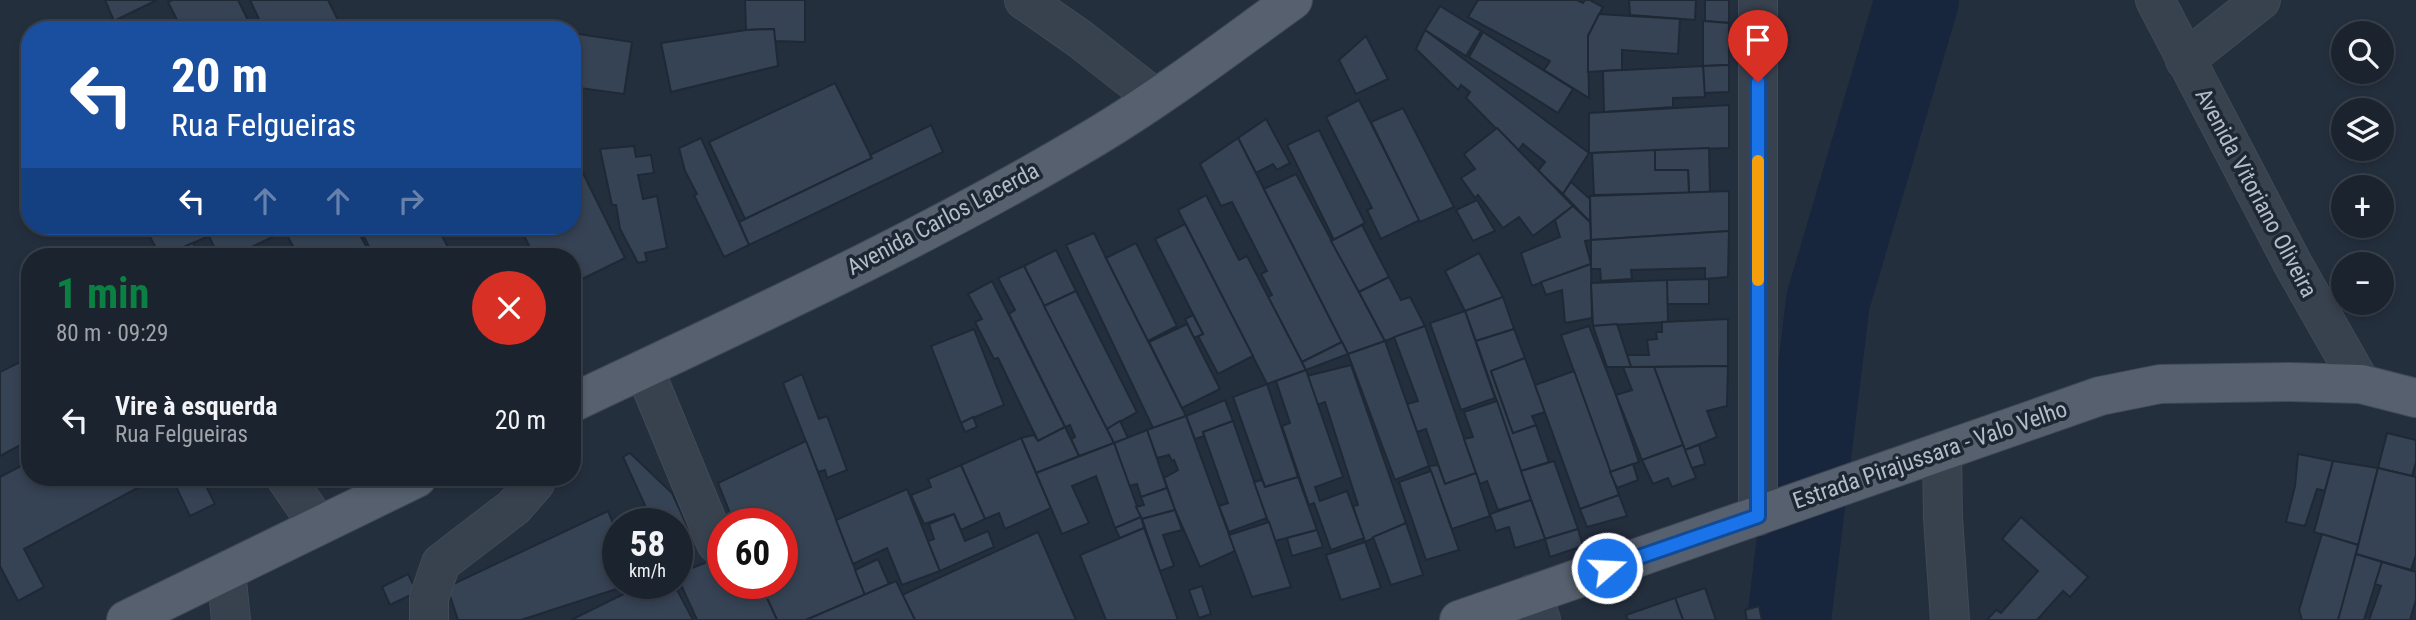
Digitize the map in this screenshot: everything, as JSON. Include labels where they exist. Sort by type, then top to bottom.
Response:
[{"type":"main road","name":"Avenida Carlos Lacerda","points":[[581,399],[830,279],[975,205],[1099,135],[1293,0]]},
{"type":"main road","name":"Estrada Pirajussara - Valo Velho","points":[[1459,620],[1536,607],[1767,513],[2100,396],[2160,384],[2290,382],[2361,384],[2416,398]]},
{"type":"main road","points":[[126,620],[400,486]]},
{"type":"street","points":[[1024,0],[1080,39],[1154,98]]},
{"type":"street","points":[[1758,0],[1767,513]]},
{"type":"street","name":"Avenida Vitoriano Oliveira","points":[[2155,0],[2294,266],[2361,384]]},
{"type":"street","points":[[2185,60],[2261,0]]},
{"type":"street","points":[[644,369],[707,521]]},
{"type":"street","points":[[1942,451],[1943,518],[1950,620]]},
{"type":"street","points":[[291,486],[318,525]]},
{"type":"street","points":[[429,620],[429,598],[441,563],[514,507],[532,486]]},
{"type":"street","points":[[226,571],[232,620]]},
{"type":"building","points":[[105,0],[157,0],[114,21]]},
{"type":"building","points":[[238,0],[248,21],[178,21],[168,2]]},
{"type":"building","points":[[250,0],[328,0],[338,21],[260,21]]},
{"type":"building","points":[[745,0],[805,0],[805,42],[774,41],[774,29],[746,30]]},
{"type":"building","points":[[1478,0],[1577,0],[1583,3],[1590,0],[1603,7],[1588,36],[1589,98],[1544,70],[1550,61],[1468,17]]},
{"type":"building","points":[[1629,0],[1696,0],[1695,20],[1630,15]]},
{"type":"building","points":[[1705,0],[1729,0],[1729,23],[1705,21]]},
{"type":"building","points":[[1440,6],[1481,31],[1466,56],[1425,30]]},
{"type":"building","points":[[1599,14],[1680,19],[1678,54],[1622,50],[1622,70],[1588,72],[1588,36]]},
{"type":"building","points":[[1703,21],[1729,23],[1729,65],[1703,66]]},
{"type":"building","points":[[774,29],[778,66],[671,92],[661,43],[746,30]]},
{"type":"building","points":[[1425,30],[1589,153],[1563,194],[1538,171],[1545,162],[1523,144],[1518,151],[1466,98],[1470,92],[1461,85],[1458,90],[1416,49]]},
{"type":"building","points":[[1483,32],[1573,89],[1558,113],[1469,57]]},
{"type":"building","points":[[581,34],[632,42],[624,94],[581,88]]},
{"type":"building","points":[[1366,36],[1388,79],[1356,94],[1339,60]]},
{"type":"building","points":[[1729,65],[1729,92],[1704,93],[1703,66]]},
{"type":"building","points":[[1703,66],[1705,97],[1673,98],[1673,107],[1604,112],[1603,71]]},
{"type":"building","points":[[835,83],[872,158],[745,219],[709,142]]},
{"type":"building","points":[[1359,100],[1420,220],[1381,239],[1367,210],[1372,208],[1326,117]]},
{"type":"building","points":[[1729,105],[1729,148],[1589,153],[1589,113]]},
{"type":"building","points":[[1403,108],[1454,207],[1420,222],[1371,122]]},
{"type":"building","points":[[1266,119],[1290,163],[1277,170],[1273,164],[1256,173],[1238,138]]},
{"type":"building","points":[[931,125],[943,152],[749,245],[739,222],[872,158],[870,155]]},
{"type":"building","points":[[1497,128],[1573,206],[1533,236],[1519,217],[1503,228],[1478,195],[1475,198],[1461,178],[1475,169],[1464,154]]},
{"type":"building","points":[[1319,130],[1365,223],[1334,240],[1287,145]]},
{"type":"building","points":[[701,138],[749,245],[724,257],[694,195],[697,194],[685,171],[679,148]]},
{"type":"building","points":[[1238,138],[1342,342],[1302,362],[1268,297],[1272,295],[1261,274],[1267,271],[1232,202],[1221,206],[1200,164]]},
{"type":"building","points":[[634,146],[636,157],[651,155],[654,173],[638,175],[643,199],[657,196],[667,248],[645,253],[647,261],[638,263],[620,229],[616,205],[612,205],[600,149]]},
{"type":"building","points":[[1709,148],[1710,192],[1689,193],[1688,170],[1655,170],[1655,150]]},
{"type":"building","points":[[1655,150],[1655,170],[1688,170],[1689,193],[1594,195],[1592,153]]},
{"type":"building","points":[[581,169],[625,258],[581,280],[581,248],[530,248],[524,235],[581,235]]},
{"type":"building","points":[[1296,174],[1385,341],[1348,354],[1264,189]]},
{"type":"building","points":[[1571,182],[1590,199],[1590,222],[1563,194]]},
{"type":"building","points":[[1729,191],[1729,231],[1591,240],[1590,196]]},
{"type":"building","points":[[1206,195],[1239,260],[1247,256],[1306,370],[1267,384],[1178,210]]},
{"type":"building","points":[[1477,200],[1495,231],[1473,241],[1456,210]]},
{"type":"building","points":[[1573,206],[1590,222],[1591,240],[1585,241],[1591,264],[1532,286],[1521,253],[1560,237],[1555,220]]},
{"type":"building","points":[[1185,224],[1253,356],[1218,374],[1198,336],[1203,334],[1155,239]]},
{"type":"building","points":[[1362,225],[1389,277],[1359,292],[1331,241]]},
{"type":"building","points":[[1729,231],[1728,277],[1705,279],[1705,268],[1631,270],[1632,279],[1601,281],[1600,269],[1591,269],[1591,240]]},
{"type":"building","points":[[1094,233],[1186,416],[1153,428],[1066,245]]},
{"type":"building","points":[[149,235],[209,236],[182,248],[156,248]]},
{"type":"building","points":[[208,235],[277,235],[250,248],[215,248]]},
{"type":"building","points":[[287,235],[360,235],[367,248],[289,248],[293,246]]},
{"type":"building","points":[[363,235],[442,235],[448,248],[370,248]]},
{"type":"building","points":[[193,243],[196,248],[182,248]]},
{"type":"building","points":[[1136,243],[1177,326],[1148,341],[1106,258]]},
{"type":"building","points":[[1056,250],[1076,291],[1044,306],[1024,266]]},
{"type":"building","points":[[1479,253],[1503,297],[1465,311],[1445,271]]},
{"type":"building","points":[[1591,264],[1592,318],[1565,323],[1562,290],[1546,295],[1541,282]]},
{"type":"building","points":[[1024,266],[1114,443],[1079,456],[1071,439],[1075,437],[1070,425],[1065,427],[1009,314],[1015,310],[998,278]]},
{"type":"building","points":[[1389,277],[1401,300],[1410,297],[1425,326],[1385,341],[1359,292]]},
{"type":"building","points":[[1709,279],[1709,304],[1667,304],[1667,280]]},
{"type":"building","points":[[1667,280],[1668,322],[1593,326],[1591,283]]},
{"type":"building","points":[[992,281],[1065,427],[1038,441],[998,358],[994,359],[975,322],[982,319],[968,294]]},
{"type":"building","points":[[1076,291],[1137,412],[1107,429],[1044,306]]},
{"type":"building","points":[[1503,297],[1514,329],[1476,341],[1465,311]]},
{"type":"building","points":[[1465,311],[1495,398],[1461,410],[1430,323]]},
{"type":"building","points":[[1193,315],[1203,334],[1194,338],[1185,319]]},
{"type":"building","points":[[1728,319],[1728,366],[1631,367],[1627,355],[1649,355],[1647,340],[1657,339],[1656,332],[1662,332],[1662,322]]},
{"type":"building","points":[[1187,324],[1220,389],[1182,408],[1149,342]]},
{"type":"building","points":[[1617,324],[1631,367],[1607,367],[1593,326]]},
{"type":"building","points":[[1425,326],[1476,473],[1445,484],[1426,429],[1417,432],[1407,404],[1418,401],[1394,337]]},
{"type":"building","points":[[1589,326],[1639,462],[1610,472],[1561,335]]},
{"type":"building","points":[[974,329],[1004,405],[961,423],[931,346]]},
{"type":"building","points":[[1514,329],[1525,358],[1491,371],[1513,433],[1536,425],[1549,462],[1521,471],[1476,341]]},
{"type":"building","points":[[1385,341],[1429,466],[1395,480],[1348,354]]},
{"type":"building","points":[[1342,342],[1348,354],[1306,370],[1302,362]]},
{"type":"building","points":[[1525,358],[1545,412],[1532,416],[1536,425],[1513,433],[1491,371]]},
{"type":"building","points":[[21,362],[21,445],[0,456],[0,372]]},
{"type":"building","points":[[1351,365],[1406,523],[1365,542],[1353,506],[1358,505],[1325,402],[1317,405],[1307,376]]},
{"type":"building","points":[[1728,366],[1727,406],[1707,411],[1717,437],[1685,450],[1654,367]]},
{"type":"building","points":[[1623,367],[1654,367],[1683,445],[1642,460],[1616,395],[1632,390]]},
{"type":"building","points":[[1306,370],[1343,477],[1315,487],[1320,501],[1347,491],[1364,538],[1331,550],[1314,503],[1309,505],[1282,426],[1290,423],[1276,381]]},
{"type":"building","points":[[1574,371],[1619,495],[1580,509],[1535,385]]},
{"type":"building","points":[[802,374],[819,419],[827,416],[847,470],[827,478],[825,470],[818,472],[783,383]]},
{"type":"building","points":[[1267,384],[1298,477],[1265,487],[1233,397]]},
{"type":"building","points":[[1225,400],[1233,421],[1203,432],[1204,436],[1195,439],[1186,416]]},
{"type":"building","points":[[1497,401],[1531,500],[1498,510],[1487,481],[1480,484],[1464,439],[1473,437],[1464,412]]},
{"type":"building","points":[[1186,416],[1235,551],[1200,567],[1164,478],[1178,470],[1169,455],[1157,458],[1147,430]]},
{"type":"building","points":[[973,417],[977,427],[965,432],[961,423]]},
{"type":"building","points":[[1120,421],[1128,438],[1114,443],[1107,429]]},
{"type":"building","points":[[1233,421],[1267,518],[1229,532],[1219,506],[1228,503],[1203,432]]},
{"type":"building","points":[[1065,427],[1079,456],[1036,473],[1021,438],[1034,435],[1038,441]]},
{"type":"building","points":[[1147,430],[1167,488],[1141,497],[1137,484],[1129,486],[1114,443]]},
{"type":"building","points":[[2387,433],[2416,440],[2416,462],[2412,476],[2378,468]]},
{"type":"building","points":[[1021,438],[1051,508],[1005,529],[999,513],[985,519],[961,465]]},
{"type":"building","points":[[806,441],[865,595],[806,620],[777,620],[767,599],[798,599],[798,508],[728,508],[718,483]]},
{"type":"building","points":[[1114,443],[1141,517],[1115,528],[1096,476],[1072,486],[1089,523],[1062,534],[1036,473]]},
{"type":"building","points":[[1683,445],[1696,478],[1672,487],[1668,478],[1653,484],[1642,460]]},
{"type":"building","points":[[1699,445],[1705,464],[1692,468],[1685,450]]},
{"type":"building","points":[[630,453],[672,493],[679,508],[646,508],[623,457]]},
{"type":"building","points":[[2298,454],[2333,461],[2325,491],[2317,489],[2305,526],[2286,522],[2295,486]]},
{"type":"building","points":[[1554,461],[1578,529],[1545,539],[1521,471]]},
{"type":"building","points":[[2333,461],[2378,468],[2358,545],[2314,532]]},
{"type":"building","points":[[1633,464],[1638,480],[1617,488],[1610,472]]},
{"type":"building","points":[[961,465],[985,519],[961,530],[954,514],[924,524],[911,495],[931,487],[928,479]]},
{"type":"building","points":[[1438,465],[1445,484],[1476,473],[1490,516],[1452,529],[1429,466]]},
{"type":"building","points":[[21,466],[21,486],[141,486],[24,549],[44,587],[18,601],[0,566],[0,477]]},
{"type":"building","points":[[2378,468],[2416,477],[2416,555],[2411,570],[2356,554]]},
{"type":"building","points":[[1431,471],[1459,550],[1426,560],[1399,482]]},
{"type":"building","points":[[1298,477],[1317,530],[1275,541],[1254,482],[1262,480],[1265,487]]},
{"type":"building","points":[[176,486],[206,486],[215,504],[190,516]]},
{"type":"building","points":[[1167,488],[1175,510],[1142,519],[1136,507],[1144,505],[1141,497]]},
{"type":"building","points":[[907,489],[940,571],[902,585],[887,548],[853,564],[836,520]]},
{"type":"building","points":[[1619,495],[1627,516],[1587,527],[1580,509]]},
{"type":"building","points":[[1531,500],[1545,539],[1515,548],[1509,527],[1496,531],[1490,514]]},
{"type":"building","points":[[1175,510],[1182,530],[1163,535],[1174,566],[1160,571],[1142,519]]},
{"type":"building","points":[[602,514],[602,594],[521,620],[458,620],[447,587]]},
{"type":"building","points":[[954,514],[965,541],[988,531],[994,547],[940,571],[928,541],[934,539],[929,524]]},
{"type":"building","points":[[1141,517],[1144,528],[1120,538],[1115,528]]},
{"type":"building","points":[[2021,517],[2088,577],[2070,597],[2063,591],[2037,620],[1987,620],[1996,610],[2001,613],[2038,571],[2002,539]]},
{"type":"building","points":[[1269,522],[1291,587],[1252,597],[1229,535]]},
{"type":"building","points":[[1406,523],[1423,575],[1391,585],[1373,537]]},
{"type":"building","points":[[1144,528],[1178,620],[1106,620],[1080,555]]},
{"type":"building","points":[[1578,529],[1583,546],[1550,557],[1545,539]]},
{"type":"building","points":[[1317,530],[1323,547],[1292,556],[1287,538]]},
{"type":"building","points":[[1038,532],[1076,620],[915,620],[902,595]]},
{"type":"building","points":[[2322,534],[2358,545],[2339,620],[2302,620],[2299,610]]},
{"type":"building","points":[[1365,542],[1381,588],[1341,600],[1326,555]]},
{"type":"building","points":[[2356,554],[2382,562],[2364,620],[2338,620]]},
{"type":"building","points":[[878,559],[889,584],[865,595],[855,570]]},
{"type":"building","points":[[707,562],[707,599],[767,599],[777,620],[697,620],[687,599],[693,599],[693,568]]},
{"type":"building","points":[[2382,562],[2416,572],[2416,600],[2410,620],[2369,620],[2381,586],[2375,584]]},
{"type":"building","points":[[408,574],[417,592],[390,605],[382,587]]},
{"type":"building","points":[[896,581],[915,620],[806,620],[889,584]]},
{"type":"building","points":[[1202,586],[1211,614],[1199,618],[1189,590]]},
{"type":"building","points":[[1705,588],[1716,620],[1683,620],[1675,598]]},
{"type":"building","points":[[1675,598],[1683,620],[1628,620],[1626,615]]},
{"type":"building","points":[[614,599],[682,599],[693,620],[571,620]]},
{"type":"building","points":[[1759,606],[1762,620],[1747,620],[1745,610]]},
{"type":"waterway","points":[[1789,620],[1828,301],[1917,0]]},
{"type":"slow traffic","points":[[1758,161],[1758,280]]},
{"type":"route","points":[[1607,568],[1758,516],[1758,82]]}]
